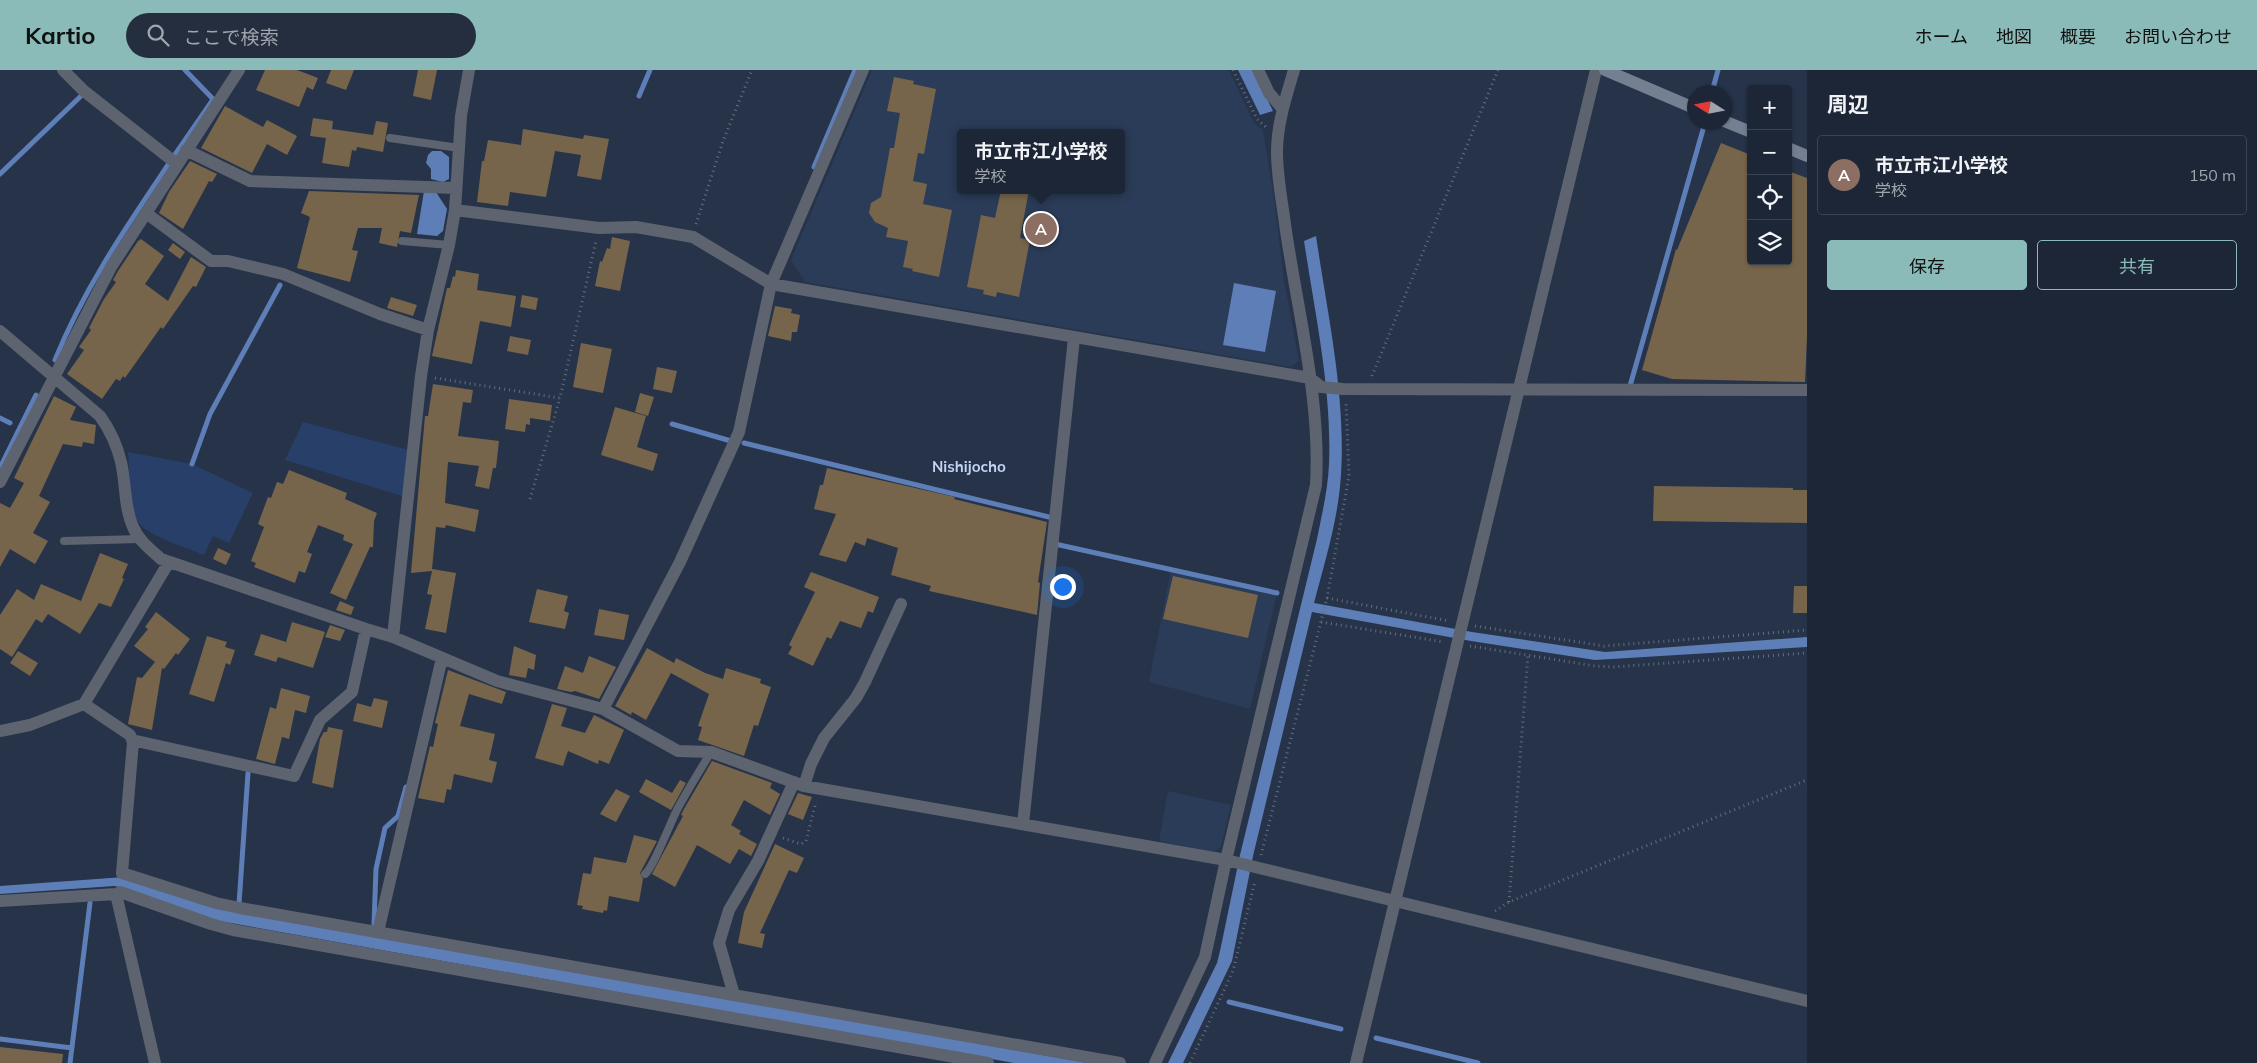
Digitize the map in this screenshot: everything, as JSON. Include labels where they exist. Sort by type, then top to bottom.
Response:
[{"type":"main road","points":[[1605,70],[1687,105]]},
{"type":"main road","points":[[1732,124],[1747,130]]},
{"type":"main road","points":[[1792,150],[1807,156]]},
{"type":"street","points":[[63,70],[92,97],[177,164]]},
{"type":"street","points":[[0,482],[111,267],[239,70]]},
{"type":"street","points":[[393,636],[421,376],[428,330],[449,245],[455,210],[461,116],[469,70]]},
{"type":"street","points":[[604,709],[680,562],[739,432],[771,284],[863,70]]},
{"type":"street","points":[[1258,70],[1269,93],[1282,108]]},
{"type":"street","points":[[1155,1063],[1205,957],[1230,861],[1316,485],[1316,453],[1310,378],[1281,193],[1277,151],[1282,108],[1294,70]]},
{"type":"street","points":[[1356,1063],[1520,391],[1596,70]]},
{"type":"street","points":[[186,150],[250,182],[456,188]]},
{"type":"street","points":[[455,210],[599,228],[636,227],[692,236],[771,284],[1310,378],[1321,387],[1344,389],[1520,391],[1807,390]]},
{"type":"street","points":[[146,212],[211,261],[228,261],[283,274],[380,314],[428,330]]},
{"type":"street","points":[[0,331],[56,376],[100,416],[111,432],[121,462],[133,528],[140,539],[162,559],[366,630],[393,636],[497,681],[604,709],[678,751],[711,752],[799,784],[819,789],[1230,861],[1807,1001]]},
{"type":"street","points":[[1023,824],[1074,338]]},
{"type":"street","points":[[0,731],[30,725],[84,704],[169,562]]},
{"type":"street","points":[[734,995],[720,943],[729,910],[758,861],[770,833],[811,764],[824,738],[856,698],[865,682],[901,604]]},
{"type":"street","points":[[132,740],[294,776],[320,720],[352,692],[366,630]]},
{"type":"street","points":[[378,932],[442,658]]},
{"type":"street","points":[[84,704],[115,723],[130,735],[132,740],[119,892],[155,1063]]},
{"type":"street","points":[[122,874],[224,905],[1120,1063]]},
{"type":"street","points":[[0,901],[119,892],[233,930],[988,1063]]},
{"type":"lane","points":[[390,138],[458,148]]},
{"type":"lane","points":[[402,241],[449,245]]},
{"type":"lane","points":[[64,541],[140,539]]},
{"type":"lane","points":[[645,874],[650,870],[679,806],[711,752]]},
{"type":"path","points":[[692,236],[723,141],[752,70]]},
{"type":"path","points":[[1233,70],[1257,119],[1279,137]]},
{"type":"path","points":[[1367,388],[1498,70]]},
{"type":"path","points":[[530,500],[560,398],[599,228]]},
{"type":"path","points":[[421,376],[560,398]]},
{"type":"path","points":[[1190,1063],[1233,971],[1257,867],[1322,620],[1349,476],[1344,389]]},
{"type":"path","points":[[1326,600],[1604,646],[1807,630]]},
{"type":"path","points":[[1322,620],[1594,666],[1613,667],[1807,653]]},
{"type":"path","points":[[1509,902],[1528,656]]},
{"type":"path","points":[[1480,922],[1509,902],[1807,780]]},
{"type":"path","points":[[770,833],[801,844],[806,840],[819,789]]},
{"type":"shaded area","points":[[872,70],[1229,70],[1254,123],[1263,130],[1284,279],[1299,361],[1291,367],[805,282],[791,260]]},
{"type":"shaded area","points":[[1238,70],[1253,70],[1273,111],[1260,115]]},
{"type":"shaded area","points":[[432,151],[441,151],[449,157],[449,179],[443,182],[431,179],[431,169],[426,163],[428,155]]},
{"type":"shaded area","points":[[424,191],[436,192],[447,209],[443,231],[437,236],[417,234]]},
{"type":"shaded area","points":[[1316,236],[1336,361],[1342,456],[1336,516],[1314,603],[1472,632],[1605,652],[1807,637],[1807,647],[1595,660],[1471,641],[1312,612],[1253,856],[1232,961],[1183,1063],[1168,1063],[1217,963],[1240,855],[1325,501],[1329,464],[1328,408],[1322,352],[1304,241]]},
{"type":"shaded area","points":[[1234,283],[1276,291],[1265,352],[1223,345]]},
{"type":"shaded area","points":[[303,422],[409,450],[402,496],[285,460]]},
{"type":"shaded area","points":[[128,452],[192,464],[253,493],[229,543],[213,536],[204,555],[159,537],[143,527],[138,522],[132,507]]},
{"type":"shaded area","points":[[1171,569],[1277,593],[1250,709],[1149,682]]},
{"type":"shaded area","points":[[1168,791],[1231,805],[1221,847],[1214,852],[1159,841]]},
{"type":"shaded area","points":[[124,877],[216,908],[1088,1063],[1014,1063],[214,920],[126,888],[114,886],[0,894],[0,886]]},
{"type":"building","points":[[265,70],[297,70],[318,78],[313,90],[307,87],[299,107],[256,90]]},
{"type":"building","points":[[331,70],[354,70],[346,90],[326,83]]},
{"type":"building","points":[[418,70],[437,70],[431,100],[413,96]]},
{"type":"building","points":[[894,77],[914,81],[913,84],[936,89],[924,154],[918,153],[913,181],[927,184],[923,204],[952,210],[939,277],[903,267],[908,241],[886,237],[888,228],[875,222],[869,213],[871,203],[881,197],[890,148],[894,148],[900,113],[887,111]]},
{"type":"building","points":[[225,106],[263,127],[267,120],[297,136],[287,155],[267,144],[252,173],[201,148]]},
{"type":"building","points":[[313,118],[333,121],[332,129],[373,135],[376,121],[388,123],[383,152],[357,147],[356,151],[352,150],[349,167],[322,163],[326,138],[310,136]]},
{"type":"building","points":[[523,129],[583,139],[584,135],[609,139],[601,180],[577,176],[581,155],[555,151],[546,197],[510,192],[508,206],[477,202],[482,161],[484,161],[488,140],[521,145]]},
{"type":"building","points":[[1721,143],[1747,153],[1747,265],[1792,265],[1792,172],[1807,178],[1807,336],[1805,382],[1672,379],[1642,370],[1677,250]]},
{"type":"building","points":[[190,161],[217,174],[212,182],[209,181],[183,229],[159,213],[169,192]]},
{"type":"building","points":[[309,191],[419,195],[411,233],[400,231],[397,247],[379,243],[382,228],[358,228],[352,250],[358,251],[350,282],[297,268],[310,217],[301,213]]},
{"type":"building","points":[[1000,194],[1028,194],[1020,238],[1030,240],[1019,297],[997,292],[996,297],[983,294],[984,290],[967,287],[981,215],[995,218]]},
{"type":"building","points":[[612,237],[630,241],[620,291],[595,286],[600,261],[602,262],[607,248],[610,249]]},
{"type":"building","points":[[141,239],[164,256],[145,284],[168,301],[191,257],[206,267],[196,287],[193,286],[163,329],[161,327],[125,378],[123,376],[120,381],[116,379],[102,399],[67,374],[84,350],[79,347],[91,330],[89,328],[104,299],[116,282],[113,280]]},
{"type":"building","points":[[173,243],[185,252],[180,259],[168,250]]},
{"type":"building","points":[[456,270],[479,274],[477,290],[516,296],[511,327],[480,321],[472,364],[432,356],[447,288],[450,288]]},
{"type":"building","points":[[522,295],[538,298],[536,310],[520,307]]},
{"type":"building","points":[[391,297],[417,305],[413,316],[387,308]]},
{"type":"building","points":[[775,306],[792,309],[791,313],[800,315],[797,332],[792,332],[791,341],[768,336]]},
{"type":"building","points":[[510,336],[531,340],[528,355],[507,351]]},
{"type":"building","points":[[581,343],[612,349],[603,393],[573,387]]},
{"type":"building","points":[[657,367],[677,371],[672,393],[653,389]]},
{"type":"building","points":[[433,384],[473,390],[471,403],[463,402],[458,436],[499,441],[496,468],[493,468],[489,489],[475,486],[479,466],[448,462],[445,503],[479,510],[475,532],[446,525],[445,528],[436,527],[432,569],[456,573],[446,633],[425,629],[432,595],[427,594],[432,571],[411,573],[425,416],[428,416]]},
{"type":"building","points":[[640,393],[654,397],[648,416],[635,412]]},
{"type":"building","points":[[54,396],[76,407],[70,420],[96,425],[94,444],[83,442],[82,447],[63,444],[39,496],[50,502],[33,533],[48,541],[35,564],[10,549],[0,567],[0,503],[10,508],[24,483],[14,478]]},
{"type":"building","points":[[509,399],[552,405],[550,421],[530,418],[530,425],[526,424],[525,432],[505,429]]},
{"type":"building","points":[[615,407],[646,416],[637,447],[658,454],[653,471],[601,455]]},
{"type":"building","points":[[827,468],[955,497],[954,499],[1047,522],[1038,582],[1040,583],[1037,615],[929,591],[931,586],[891,575],[898,548],[867,538],[865,546],[855,542],[846,562],[819,555],[836,514],[814,509],[820,485],[823,485]]},
{"type":"building","points":[[289,470],[347,493],[345,499],[377,513],[374,521],[373,547],[370,547],[346,600],[330,593],[353,544],[343,540],[344,535],[318,525],[307,552],[312,554],[305,573],[299,571],[295,583],[254,567],[256,563],[251,561],[264,527],[258,524],[268,497],[271,498],[277,482],[283,484]]},
{"type":"building","points":[[1654,486],[1793,488],[1793,490],[1807,490],[1807,523],[1653,521]]},
{"type":"building","points":[[218,548],[231,554],[226,565],[213,559]]},
{"type":"building","points":[[100,553],[128,564],[122,578],[124,579],[111,607],[99,603],[80,634],[48,614],[42,623],[36,619],[12,657],[0,649],[0,615],[17,589],[34,600],[41,584],[81,601]]},
{"type":"building","points":[[811,572],[879,597],[873,613],[868,611],[861,628],[840,621],[831,639],[827,637],[813,666],[788,654],[792,647],[789,645],[815,592],[804,587]]},
{"type":"building","points":[[1173,576],[1258,595],[1248,638],[1163,619]]},
{"type":"building","points":[[1794,586],[1807,586],[1807,613],[1793,613]]},
{"type":"building","points":[[537,589],[568,596],[564,611],[569,613],[565,629],[529,622]]},
{"type":"building","points":[[340,601],[354,607],[351,615],[336,610]]},
{"type":"building","points":[[599,609],[629,615],[624,640],[594,635]]},
{"type":"building","points":[[156,612],[190,639],[178,655],[176,653],[164,669],[162,668],[152,730],[128,724],[137,677],[142,678],[155,662],[134,646],[148,629],[145,627]]},
{"type":"building","points":[[292,622],[325,632],[313,668],[278,657],[276,662],[254,655],[261,634],[286,642]]},
{"type":"building","points":[[330,625],[345,630],[340,641],[325,637]]},
{"type":"building","points":[[207,636],[227,642],[225,647],[235,650],[230,665],[226,663],[214,702],[189,694]]},
{"type":"building","points":[[514,646],[536,655],[534,670],[528,668],[526,678],[509,675]]},
{"type":"building","points":[[647,648],[674,663],[676,658],[705,673],[723,679],[726,668],[761,679],[760,683],[771,687],[758,726],[754,725],[744,756],[698,740],[702,727],[698,726],[709,694],[671,673],[646,720],[632,712],[631,715],[615,706]]},
{"type":"building","points":[[18,651],[38,663],[30,676],[10,663]]},
{"type":"building","points":[[589,656],[616,667],[599,699],[575,691],[557,689],[565,666],[583,673]]},
{"type":"building","points":[[448,670],[506,692],[502,704],[469,694],[460,726],[495,734],[489,760],[497,762],[492,783],[454,774],[451,790],[447,789],[444,803],[418,798],[430,746],[433,747],[438,724],[435,723]]},
{"type":"building","points":[[281,688],[310,696],[306,713],[295,710],[289,739],[282,737],[275,764],[256,759],[270,707],[276,709]]},
{"type":"building","points":[[374,698],[388,701],[382,728],[353,721],[357,703],[371,707]]},
{"type":"building","points":[[552,704],[567,708],[561,726],[585,733],[594,715],[624,730],[609,764],[599,760],[598,764],[568,751],[563,766],[535,758]]},
{"type":"building","points":[[328,727],[343,730],[333,788],[312,783],[320,739],[324,732],[327,732]]},
{"type":"building","points":[[712,761],[772,783],[770,788],[780,794],[770,815],[744,800],[731,825],[741,831],[739,834],[757,844],[751,856],[739,849],[730,864],[697,845],[675,887],[652,874],[683,816],[681,815],[684,809]]},
{"type":"building","points":[[646,779],[672,793],[680,780],[686,783],[671,810],[639,792]]},
{"type":"building","points":[[616,789],[630,796],[616,822],[600,814]]},
{"type":"building","points":[[798,793],[812,797],[803,820],[788,814]]},
{"type":"building","points":[[634,835],[657,841],[640,873],[643,879],[639,902],[609,896],[607,911],[604,910],[603,913],[582,909],[583,906],[577,905],[583,873],[591,874],[594,857],[626,863]]},
{"type":"building","points":[[775,844],[804,858],[797,873],[789,870],[760,933],[765,934],[762,948],[738,943],[744,912]]},
{"type":"building","points":[[0,1047],[63,1054],[62,1063],[0,1063]]},
{"type":"waterway","points":[[185,70],[213,99]]},
{"type":"waterway","points":[[639,96],[650,70]]},
{"type":"waterway","points":[[814,167],[855,70]]},
{"type":"waterway","points":[[1714,85],[1718,70]]},
{"type":"waterway","points":[[0,174],[82,95]]},
{"type":"waterway","points":[[174,156],[212,101]]},
{"type":"waterway","points":[[1630,386],[1703,130]]},
{"type":"waterway","points":[[55,360],[79,308],[107,258],[170,162]]},
{"type":"waterway","points":[[192,464],[210,414],[280,285]]},
{"type":"waterway","points":[[1,466],[36,395]]},
{"type":"waterway","points":[[0,418],[10,423]]},
{"type":"waterway","points":[[672,424],[731,441]]},
{"type":"waterway","points":[[744,443],[1053,518]]},
{"type":"waterway","points":[[1055,542],[1055,544],[1277,593]]},
{"type":"waterway","points":[[239,904],[248,773]]},
{"type":"waterway","points":[[374,924],[376,869],[385,828],[398,816],[406,787]]},
{"type":"waterway","points":[[70,1063],[90,903]]},
{"type":"waterway","points":[[1229,1002],[1341,1029]]},
{"type":"waterway","points":[[1376,1038],[1478,1063]]},
{"type":"waterway","points":[[0,1039],[72,1048]]},
{"type":"place","name":"市立市江小学校","points":[[1041,229]]},
{"type":"district","name":"Nishijocho","points":[[969,466]]}]
